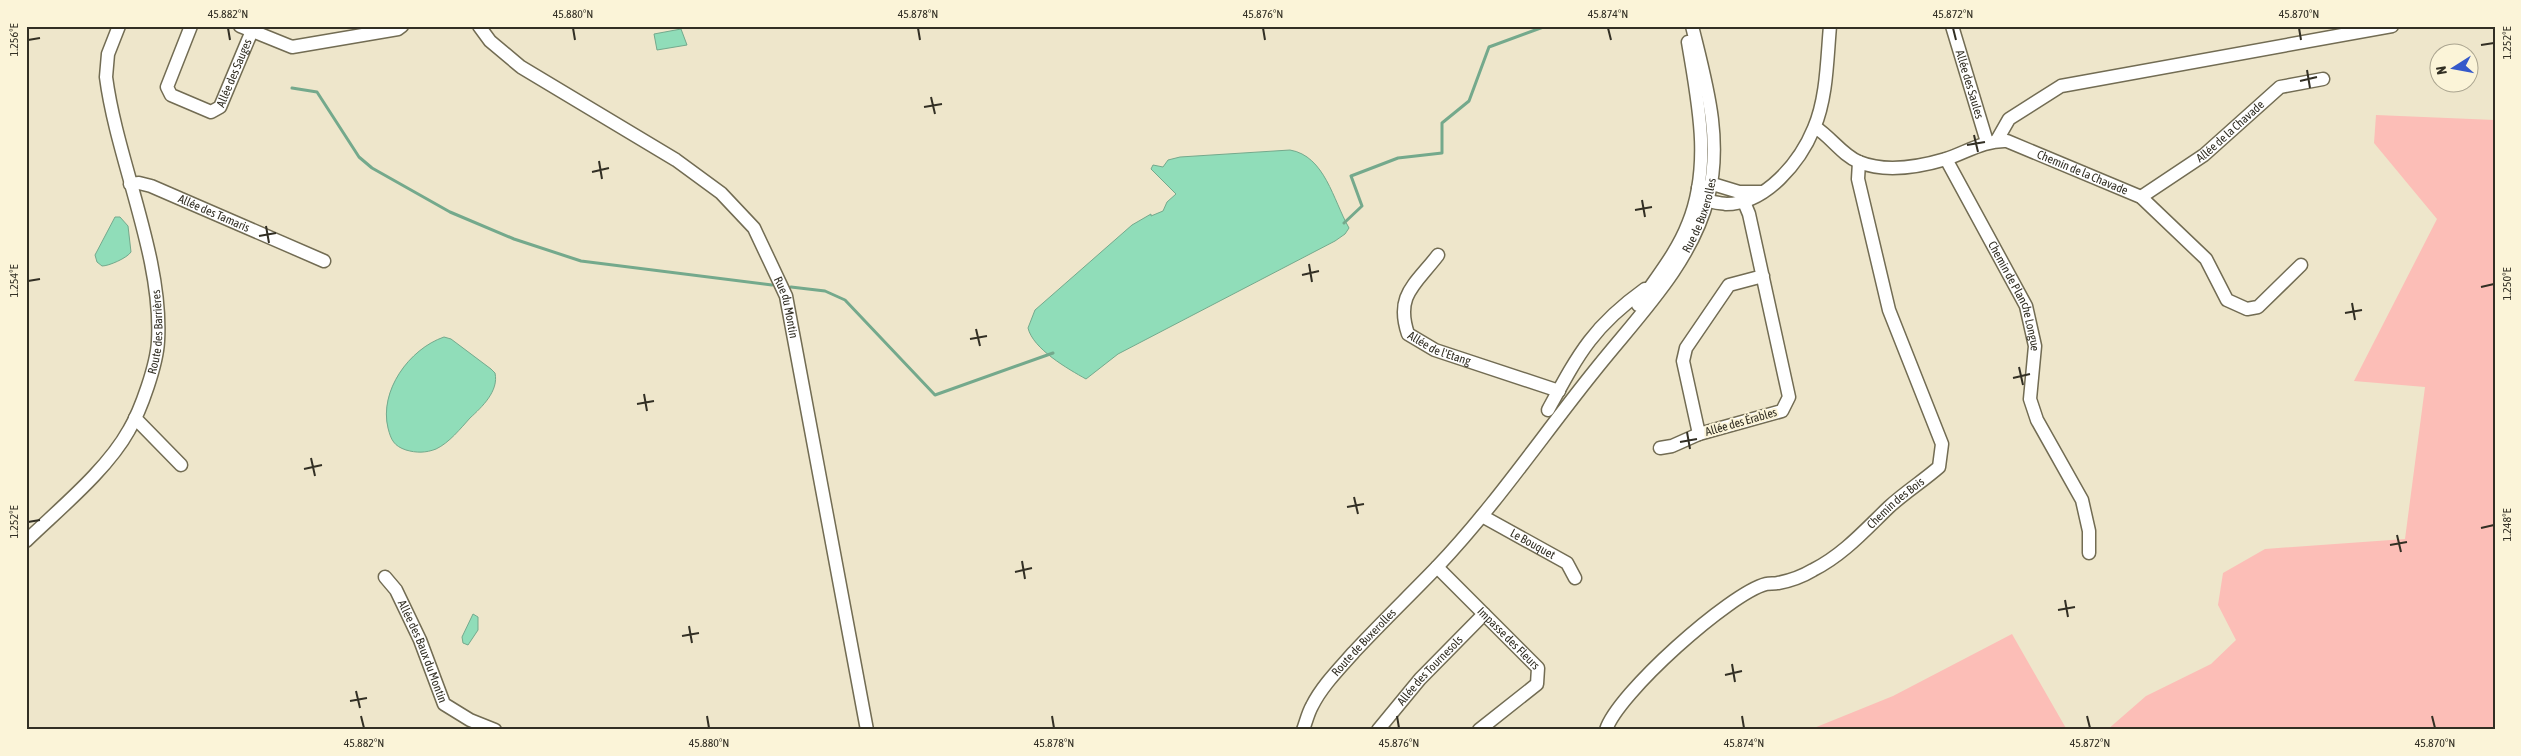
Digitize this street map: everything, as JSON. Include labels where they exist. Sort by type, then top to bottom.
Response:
[{"type":"street","name":"Route des Barrières","points":[[26,542],[98,470],[129,431],[146,391],[158,342],[156,295],[106,77],[108,54],[119,26]]},
{"type":"street","name":"Allée des Sauges","points":[[191,26],[167,87],[171,95],[212,112],[220,107],[248,28]]},
{"type":"street","points":[[248,28],[292,47],[398,29],[402,26]]},
{"type":"street","name":"Rue du Montin","points":[[479,26],[490,41],[521,67],[684,165],[722,193],[754,228],[786,296],[868,730]]},
{"type":"street","name":"Rue de Buxerolles","points":[[1437,566],[1509,485],[1590,376],[1676,269],[1693,240],[1707,200],[1704,187],[1701,120],[1685,26]]},
{"type":"street","name":"Rue de Buxerolles","points":[[1590,376],[1689,223],[1714,159],[1714,125],[1708,91],[1692,26]]},
{"type":"street","points":[[1707,200],[1717,203],[1744,202],[1762,192],[1792,164],[1815,127],[1823,94],[1830,26]]},
{"type":"street","name":"Allée des Saules","points":[[1952,26],[1992,141]]},
{"type":"street","points":[[1815,127],[1859,162],[1889,168],[1946,159],[1992,141],[2010,119],[2062,86],[2392,26]]},
{"type":"street","name":"Allée de la Chavade","points":[[2142,197],[2204,155],[2280,87],[2323,79]]},
{"type":"street","name":"Chemin de la Chavade","points":[[1992,141],[2007,141],[2142,197],[2206,259],[2227,300],[2247,309],[2258,307],[2301,265]]},
{"type":"street","name":"Chemin de Planche Longue","points":[[1946,159],[2026,306],[2034,346],[2030,399],[2037,420],[2082,500],[2090,531],[2089,552]]},
{"type":"street","name":"Chemin des Bois","points":[[1606,730],[1611,718],[1635,687],[1662,659],[1730,604],[1766,584],[1777,584],[1813,570],[1850,545],[1890,506],[1940,468],[1942,444],[1890,310],[1858,178],[1859,162]]},
{"type":"street","name":"Allée des Tamaris","points":[[130,184],[139,183],[151,186],[324,261]]},
{"type":"street","points":[[1704,187],[1716,185],[1739,192],[1762,192]]},
{"type":"street","name":"Allée des Érables","points":[[1744,202],[1762,276],[1789,398],[1782,411],[1699,434],[1683,361],[1686,348],[1729,285],[1762,276]]},
{"type":"street","name":"Allée de l'Etang","points":[[1438,255],[1404,299],[1403,318],[1408,334],[1435,350],[1559,390]]},
{"type":"street","points":[[1548,410],[1574,361],[1591,336],[1617,309],[1651,284]]},
{"type":"street","points":[[1574,361],[1590,376]]},
{"type":"street","points":[[135,418],[182,465]]},
{"type":"street","points":[[1660,448],[1672,446],[1699,434]]},
{"type":"street","name":"Le Bouquet","points":[[1482,516],[1567,562],[1575,578]]},
{"type":"street","name":"Impasse des Fleurs","points":[[1437,566],[1538,668],[1537,684],[1479,730]]},
{"type":"street","name":"Route de Buxerolles","points":[[1303,730],[1312,706],[1333,676],[1437,566]]},
{"type":"street","name":"Allée des Baux du Montin","points":[[385,577],[396,590],[420,640],[444,704],[470,720],[495,730]]},
{"type":"street","name":"Allée des Tournesols","points":[[1378,730],[1420,679],[1484,614]]},
{"type":"shaded area","points":[[681,29],[687,45],[657,50],[654,34]]},
{"type":"shaded area","points":[[2376,115],[2495,120],[2495,730],[2107,730],[2146,696],[2211,664],[2236,640],[2218,605],[2223,573],[2265,549],[2405,539],[2425,387],[2354,381],[2437,219],[2374,143]]},
{"type":"shaded area","points":[[1290,150],[1302,154],[1320,170],[1349,228],[1345,234],[1335,241],[1118,354],[1086,379],[1052,358],[1031,336],[1028,328],[1035,310],[1132,225],[1151,214],[1151,216],[1163,211],[1167,202],[1176,194],[1151,169],[1153,165],[1163,167],[1168,160],[1180,157]]},
{"type":"shaded area","points":[[115,217],[120,217],[128,226],[131,252],[118,261],[102,266],[97,262],[95,255]]},
{"type":"shaded area","points":[[444,337],[451,339],[495,373],[496,380],[492,392],[484,404],[446,443],[428,451],[406,450],[399,447],[390,436],[386,414],[388,400],[399,373],[409,361],[419,351]]},
{"type":"shaded area","points":[[473,614],[478,617],[478,630],[468,645],[463,643],[462,637]]},
{"type":"shaded area","points":[[2012,634],[2067,730],[1809,730],[1893,696]]},
{"type":"waterway","points":[[1344,223],[1362,206],[1351,176],[1398,158],[1442,153],[1442,123],[1469,101],[1489,47],[1546,26]]},
{"type":"waterway","points":[[292,88],[317,92],[359,157],[372,168],[450,212],[514,239],[581,261],[772,285]]},
{"type":"waterway","points":[[791,287],[825,291],[845,300],[935,395],[1053,353]]}]
